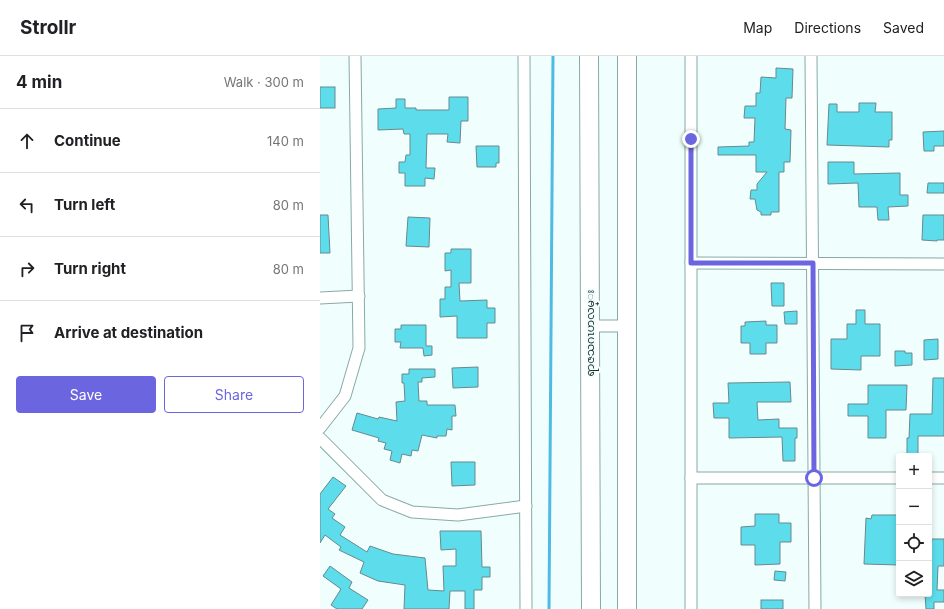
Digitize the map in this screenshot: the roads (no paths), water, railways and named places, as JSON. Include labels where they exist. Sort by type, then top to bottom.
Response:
[{"type":"main road","name":"ရာဇသဂၤဟလမ္း","points":[[589,56],[591,609]]},
{"type":"main road","points":[[626,56],[627,609]]},
{"type":"street","points":[[320,428],[345,396],[359,348],[355,56]]},
{"type":"street","points":[[524,56],[526,609]]},
{"type":"street","points":[[691,56],[691,609]]},
{"type":"street","points":[[811,56],[815,609]]},
{"type":"street","points":[[691,263],[944,264]]},
{"type":"street","points":[[320,298],[359,296]]},
{"type":"street","points":[[590,326],[626,326]]},
{"type":"street","points":[[320,438],[382,500],[412,512],[458,515],[526,506]]},
{"type":"street","points":[[691,478],[896,478]]},
{"type":"street","points":[[932,478],[944,478]]},
{"type":"waterway","points":[[549,609],[553,56]]}]
